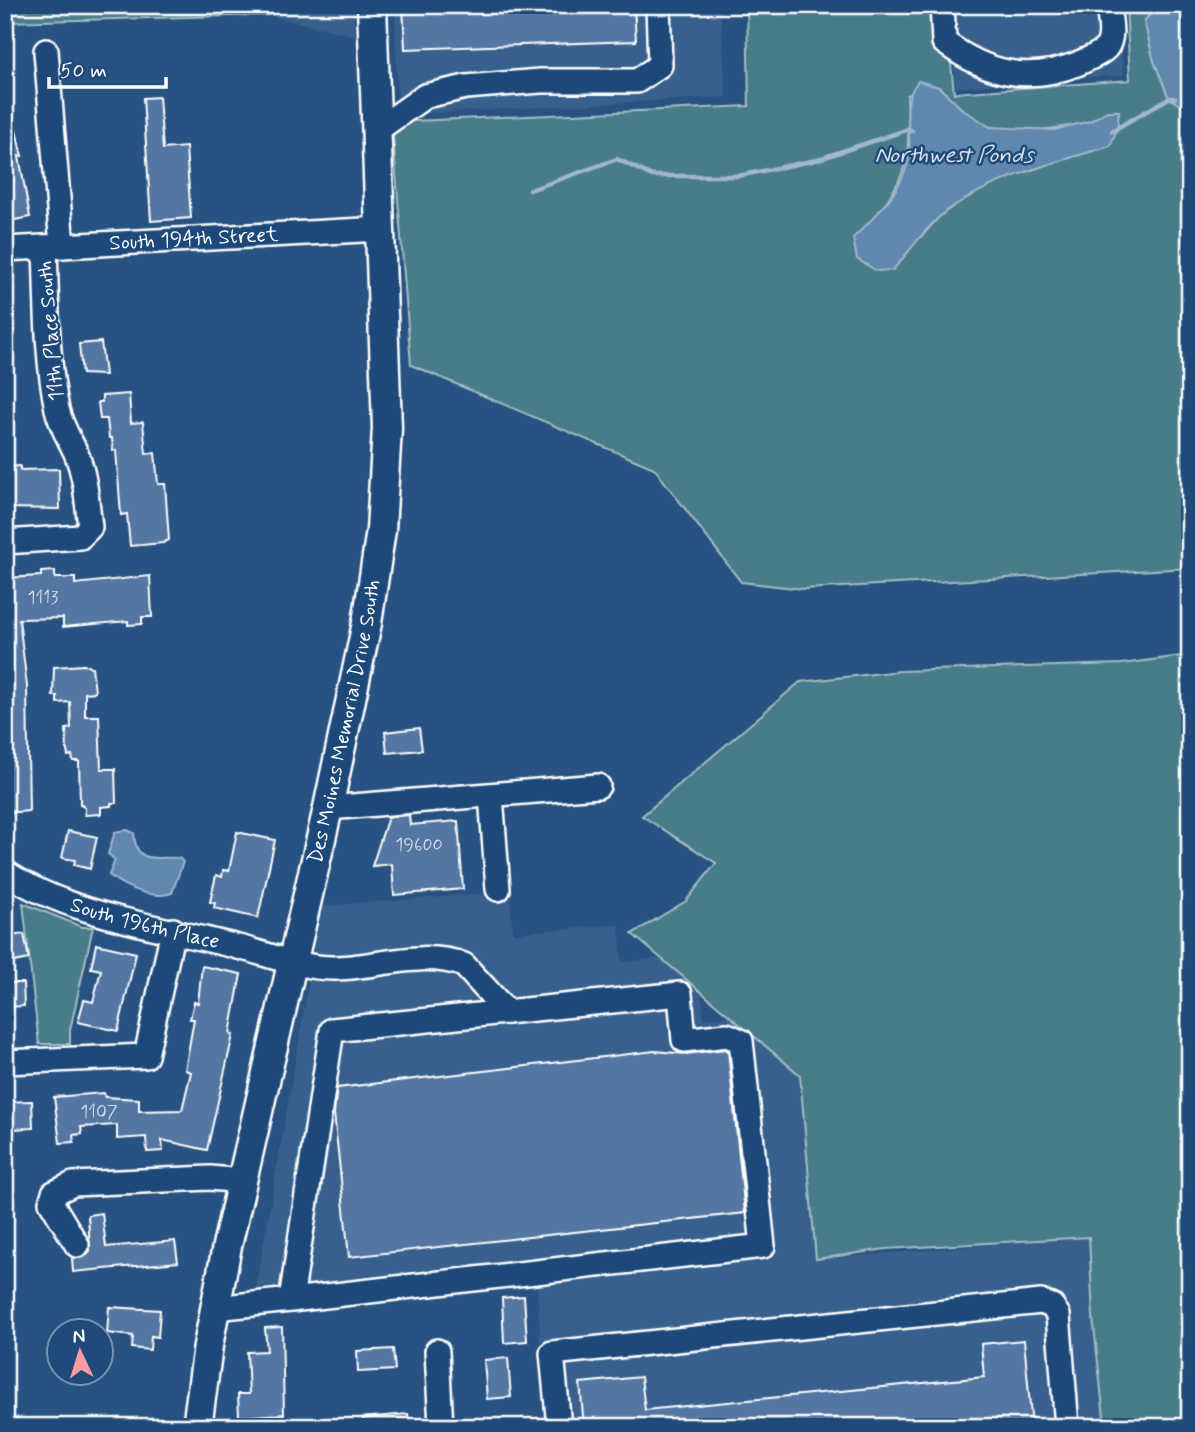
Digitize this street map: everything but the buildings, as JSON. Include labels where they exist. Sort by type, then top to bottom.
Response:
[{"type":"main road","name":"Des Moines Memorial Drive South","points":[[197,1427],[215,1308],[368,623],[381,530],[387,428],[372,5]]},
{"type":"street","points":[[377,130],[425,96],[466,87],[540,81],[637,81],[660,65],[658,5]]},
{"type":"street","points":[[942,5],[944,42],[962,55],[1014,75],[1039,76],[1086,60],[1106,48],[1111,34],[1108,5]]},
{"type":"street","name":"11th Place South","points":[[5,542],[80,537],[86,534],[90,527],[84,479],[76,453],[63,431],[51,369],[53,246],[46,51]]},
{"type":"street","name":"South 194th Street","points":[[5,249],[382,229]]},
{"type":"street","points":[[328,808],[598,786]]},
{"type":"street","points":[[491,795],[498,890]]},
{"type":"street","name":"South 196th Place","points":[[5,872],[63,900],[330,968],[431,958],[447,960],[464,965],[507,1012]]},
{"type":"street","points":[[5,1062],[146,1056],[173,930]]},
{"type":"street","points":[[215,1308],[291,1300],[763,1246],[741,1041],[727,1035],[684,1040],[680,993],[331,1030],[291,1300]]},
{"type":"street","points":[[77,1245],[51,1202],[54,1193],[73,1184],[210,1178],[242,1181]]},
{"type":"street","points":[[559,1427],[552,1353],[1041,1302],[1052,1306],[1058,1315],[1067,1427]]},
{"type":"street","points":[[437,1351],[441,1427]]},
{"type":"shaded area","points":[[259,5],[354,5],[355,36],[268,15]]},
{"type":"shaded area","points":[[395,5],[720,5],[726,97],[398,115]]},
{"type":"shaded area","points":[[951,5],[1116,5],[1124,75],[955,88]]},
{"type":"shaded area","points":[[510,892],[513,933],[619,925],[622,962],[697,955],[704,1019],[746,1014],[800,1075],[816,1259],[1089,1237],[1105,1427],[546,1427],[537,1285],[252,1311],[322,906]]},
{"type":"green space","points":[[5,5],[259,5],[268,15],[5,22]]},
{"type":"green space","points":[[747,5],[945,5],[954,93],[1130,80],[1126,5],[1159,5],[1144,21],[1154,61],[1169,98],[1190,111],[1190,568],[804,589],[741,582],[654,468],[411,365],[392,122],[749,106]],"holes":[[[939,87],[977,120],[1002,129],[1038,130],[1062,127],[1084,123],[1109,112],[1119,112],[1110,146],[1025,172],[982,189],[947,210],[920,238],[875,217],[896,186],[906,160],[907,95]]]},
{"type":"green space","points":[[1190,655],[1190,1427],[1105,1427],[1093,1317],[1089,1237],[886,1249],[816,1259],[800,1075],[632,934],[686,901],[716,863],[642,816],[800,682],[900,671],[1121,664]]},
{"type":"green space","points":[[23,903],[82,927],[93,927],[70,1030],[70,1044],[39,1044]]},
{"type":"water","points":[[1159,5],[1190,5],[1190,111],[1169,98],[1154,61],[1144,21]]},
{"type":"water","name":"Northwest Ponds","points":[[918,81],[939,87],[962,109],[990,127],[1054,130],[1090,121],[1107,111],[1119,111],[1117,129],[1110,146],[1005,179],[966,198],[933,223],[893,270],[877,271],[857,259],[853,238],[888,200],[907,166],[909,99]]},
{"type":"water","points":[[127,830],[134,833],[138,851],[143,855],[179,858],[183,862],[172,893],[148,894],[122,884],[109,875],[115,860],[108,854],[115,832]]},
{"type":"waterway","points":[[1112,131],[1169,98],[1175,98]]},
{"type":"waterway","points":[[530,190],[617,159],[652,176],[738,176],[816,160],[909,129],[912,131]]}]
